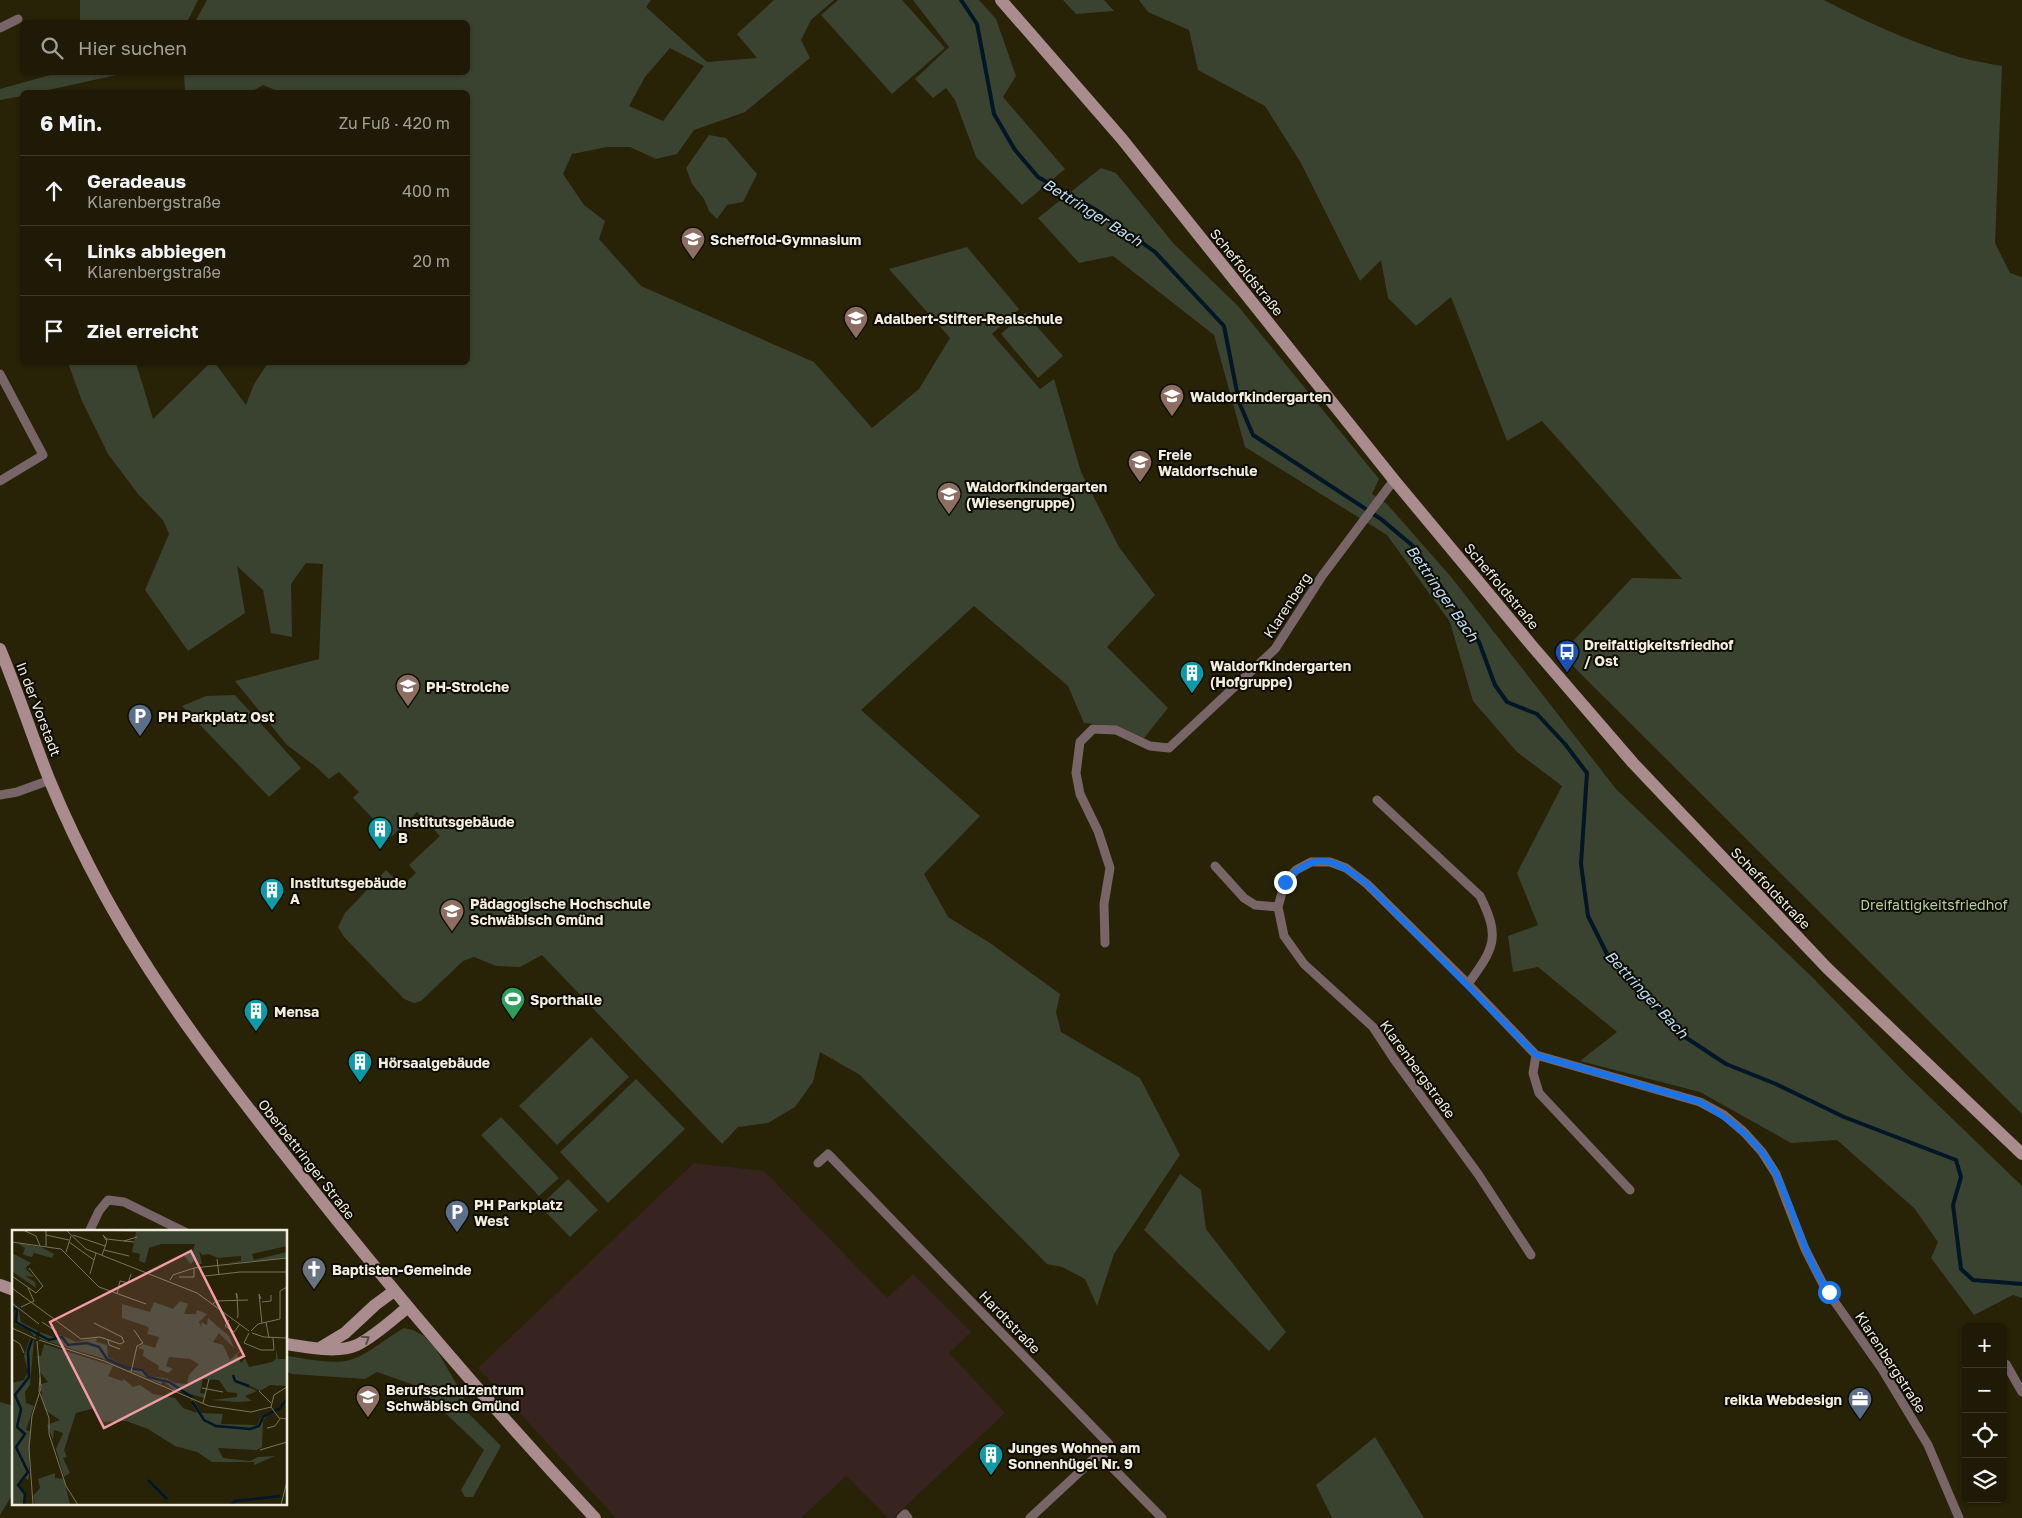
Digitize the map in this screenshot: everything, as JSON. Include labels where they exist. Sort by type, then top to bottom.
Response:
[{"type":"main road","name":"Scheffoldstraße","points":[[1001,0],[1122,139],[1394,480],[1633,763],[1827,968],[2022,1154]]},
{"type":"main road","name":"In der Vorstadt","points":[[0,649],[50,780]]},
{"type":"main road","name":"Oberbettringer Straße","points":[[50,780],[68,823],[104,895],[129,938],[171,1003],[244,1102],[394,1291],[498,1413],[595,1518]]},
{"type":"main road","points":[[0,1284],[12,1289]]},
{"type":"main road","points":[[320,1348],[345,1333],[375,1305],[394,1291]]},
{"type":"main road","points":[[288,1344],[339,1349],[356,1345],[408,1307]]},
{"type":"street","points":[[0,28],[18,19]]},
{"type":"street","points":[[0,374],[43,454],[0,481]]},
{"type":"street","name":"Klarenberg","points":[[1105,943],[1104,904],[1110,868],[1098,831],[1080,794],[1076,773],[1080,742],[1093,729],[1116,730],[1150,746],[1170,748],[1275,648],[1322,576],[1394,480]]},
{"type":"street","points":[[0,796],[50,780]]},
{"type":"street","points":[[1377,800],[1480,896],[1490,915],[1494,935],[1488,956],[1468,984]]},
{"type":"street","name":"Klarenbergstraße","points":[[1532,1255],[1478,1174],[1373,1027],[1304,964],[1284,936],[1278,908],[1285,882],[1296,870],[1311,862],[1330,862],[1346,868],[1367,884],[1468,984],[1536,1055],[1700,1102],[1724,1115],[1744,1132],[1762,1152],[1776,1174],[1805,1249],[1825,1288],[1882,1369],[1928,1445],[1959,1518]]},
{"type":"street","points":[[1215,866],[1244,898],[1255,905],[1278,908]]},
{"type":"street","points":[[1536,1055],[1532,1073],[1540,1093],[1630,1190]]},
{"type":"street","name":"Hardtstraße","points":[[818,1163],[828,1154],[1109,1444],[1099,1454]]},
{"type":"street","points":[[90,1230],[99,1211],[108,1200],[124,1202],[181,1230]]},
{"type":"street","points":[[2007,1366],[2022,1392]]},
{"type":"street","points":[[1030,1518],[1099,1454],[1162,1518]]},
{"type":"street","points":[[901,1518],[905,1514],[908,1518]]},
{"type":"shaded area","points":[[694,1163],[764,1171],[887,1298],[913,1274],[971,1332],[949,1353],[1005,1413],[893,1518],[889,1518],[846,1476],[801,1518],[616,1518],[478,1368]]},
{"type":"green space","points":[[80,0],[198,0],[188,20],[80,20]]},
{"type":"green space","points":[[207,0],[651,0],[646,7],[707,62],[757,58],[737,34],[774,0],[834,0],[811,20],[801,40],[810,58],[745,112],[694,130],[677,154],[656,159],[630,147],[607,147],[572,154],[563,174],[584,205],[605,221],[599,239],[641,286],[814,362],[872,428],[919,389],[950,338],[889,269],[967,247],[1019,309],[992,334],[1040,389],[1054,379],[1081,472],[1119,547],[1155,595],[1107,647],[1168,708],[1144,738],[1118,726],[1084,723],[1068,686],[974,606],[861,710],[980,816],[924,874],[948,917],[990,943],[1060,994],[1056,1012],[1061,1032],[1140,1078],[1180,1155],[1114,1254],[1097,1306],[1085,1279],[1062,1267],[1047,1264],[860,1075],[820,1052],[813,1082],[795,1107],[768,1123],[738,1127],[722,1144],[542,955],[520,967],[496,966],[474,957],[463,961],[421,1001],[414,1003],[404,999],[344,937],[338,927],[345,913],[386,870],[402,886],[416,873],[409,865],[440,836],[417,812],[391,837],[353,798],[359,792],[339,772],[329,779],[287,745],[235,681],[319,659],[323,564],[306,563],[291,584],[292,637],[271,633],[263,590],[237,566],[245,613],[188,651],[145,590],[169,534],[163,520],[138,494],[108,454],[82,401],[69,365],[137,365],[153,419],[208,365],[216,365],[246,405],[254,384],[267,365],[470,365],[470,90],[275,90],[263,85],[254,90],[185,90],[184,75],[470,75],[470,20],[196,20]],"holes":[[[670,48],[704,66],[663,121],[629,106],[645,77]]]},
{"type":"green space","points":[[838,0],[902,0],[945,48],[892,94],[821,15]]},
{"type":"green space","points":[[913,0],[979,0],[996,19],[1016,76],[1003,97],[1065,169],[1022,205],[976,157],[955,100],[946,88],[933,98],[915,79],[949,47]]},
{"type":"green space","points":[[1063,0],[1104,0],[1114,11],[1076,14]]},
{"type":"green space","name":"Dreifaltigkeitsfriedhof","points":[[1139,0],[1824,0],[1872,24],[1922,44],[1962,58],[2002,66],[1995,243],[2010,273],[2022,277],[2022,1114],[1561,654],[1632,578],[1682,579],[1542,421],[1507,441],[1451,297],[1416,326],[1388,298],[1381,260],[1360,281],[1301,163],[1265,106],[1198,70],[1189,30],[1148,12]]},
{"type":"green space","points":[[50,75],[117,75],[48,90],[20,90],[20,96],[0,100],[0,89]]},
{"type":"green space","points":[[709,135],[726,138],[757,174],[743,202],[727,205],[717,219],[709,211],[704,199],[692,184],[686,168]]},
{"type":"green space","points":[[1101,168],[1116,173],[1174,244],[1238,306],[1379,479],[1372,494],[1387,504],[1452,578],[1616,789],[1812,977],[1907,1075],[2022,1186],[2022,1298],[2013,1295],[1974,1315],[1931,1258],[1938,1242],[1914,1208],[1837,1140],[1791,1143],[1700,1092],[1580,1061],[1617,1032],[1538,967],[1513,972],[1508,936],[1538,925],[1517,873],[1562,786],[1517,752],[1473,701],[1450,622],[1387,535],[1245,447],[1214,335],[1113,256],[1079,263],[1038,218]]},
{"type":"green space","points":[[1025,313],[1063,356],[1038,378],[1001,334]]},
{"type":"green space","points":[[235,695],[301,768],[269,797],[182,706],[206,696]]},
{"type":"green space","points":[[591,1037],[629,1077],[557,1145],[519,1106]]},
{"type":"green space","points":[[636,1079],[685,1129],[608,1203],[560,1152]]},
{"type":"green space","points":[[501,1117],[559,1178],[539,1196],[481,1135]]},
{"type":"green space","points":[[1180,1174],[1201,1190],[1206,1229],[1286,1332],[1269,1351],[1144,1230]]},
{"type":"green space","points":[[568,1179],[598,1210],[570,1237],[540,1206]]},
{"type":"green space","points":[[404,1328],[424,1336],[436,1349],[463,1395],[468,1413],[501,1446],[473,1497],[465,1497],[461,1490],[484,1450],[417,1386],[377,1372],[365,1379],[292,1374],[288,1372],[288,1356],[329,1362],[345,1361],[367,1352]]},
{"type":"green space","points":[[0,1402],[12,1405],[12,1497],[0,1515]]},
{"type":"green space","points":[[1375,1437],[1424,1518],[1332,1518],[1316,1485]]},
{"type":"waterway","name":"Bettringer Bach","points":[[961,0],[977,24],[994,114],[1015,150],[1038,177],[1098,211],[1155,252],[1224,326],[1239,402],[1253,435],[1381,519],[1413,546],[1479,642],[1495,685],[1507,702],[1537,714],[1565,744],[1587,773],[1581,864],[1588,916],[1607,954],[1682,1035],[1726,1064],[1776,1084],[1844,1117],[1956,1160],[1961,1177],[1953,1205],[1961,1269],[1973,1280],[2022,1284]]},
{"type":"place","name":"Scheffold-Gymnasium","points":[[693,260]]},
{"type":"place","name":"Adalbert-Stifter-Realschule","points":[[856,339]]},
{"type":"place","name":"Waldorfkindergarten","points":[[1172,417]]},
{"type":"place","name":"Freie Waldorfschule","points":[[1140,483]]},
{"type":"place","name":"Waldorfkindergarten (Wiesengruppe)","points":[[949,515]]},
{"type":"place","name":"Dreifaltigkeitsfriedhof / Ost","points":[[1567,673]]},
{"type":"place","name":"Waldorfkindergarten (Hofgruppe)","points":[[1192,694]]},
{"type":"place","name":"PH-Strolche","points":[[408,707]]},
{"type":"place","name":"PH Parkplatz Ost","points":[[140,737]]},
{"type":"place","name":"Institutsgebäude B","points":[[380,850]]},
{"type":"place","name":"Institutsgebäude A","points":[[272,911]]},
{"type":"place","name":"Pädagogische Hochschule Schwäbisch Gmünd","points":[[452,932]]},
{"type":"place","name":"Sporthalle","points":[[513,1020]]},
{"type":"place","name":"Mensa","points":[[256,1032]]},
{"type":"place","name":"Hörsaalgebäude","points":[[360,1083]]},
{"type":"place","name":"PH Parkplatz West","points":[[457,1233]]},
{"type":"place","name":"Baptisten-Gemeinde","points":[[314,1290]]},
{"type":"place","name":"Berufsschulzentrum Schwäbisch Gmünd","points":[[368,1418]]},
{"type":"place","name":"reikla Webdesign","points":[[1860,1420]]},
{"type":"place","name":"Junges Wohnen am Sonnenhügel Nr. 9","points":[[991,1476]]},
{"type":"route","points":[[1285,882],[1296,870],[1311,862],[1330,862],[1346,868],[1367,884],[1468,984],[1536,1055],[1700,1102],[1724,1115],[1744,1132],[1762,1152],[1776,1174],[1805,1249],[1825,1288],[1829,1292]]}]
